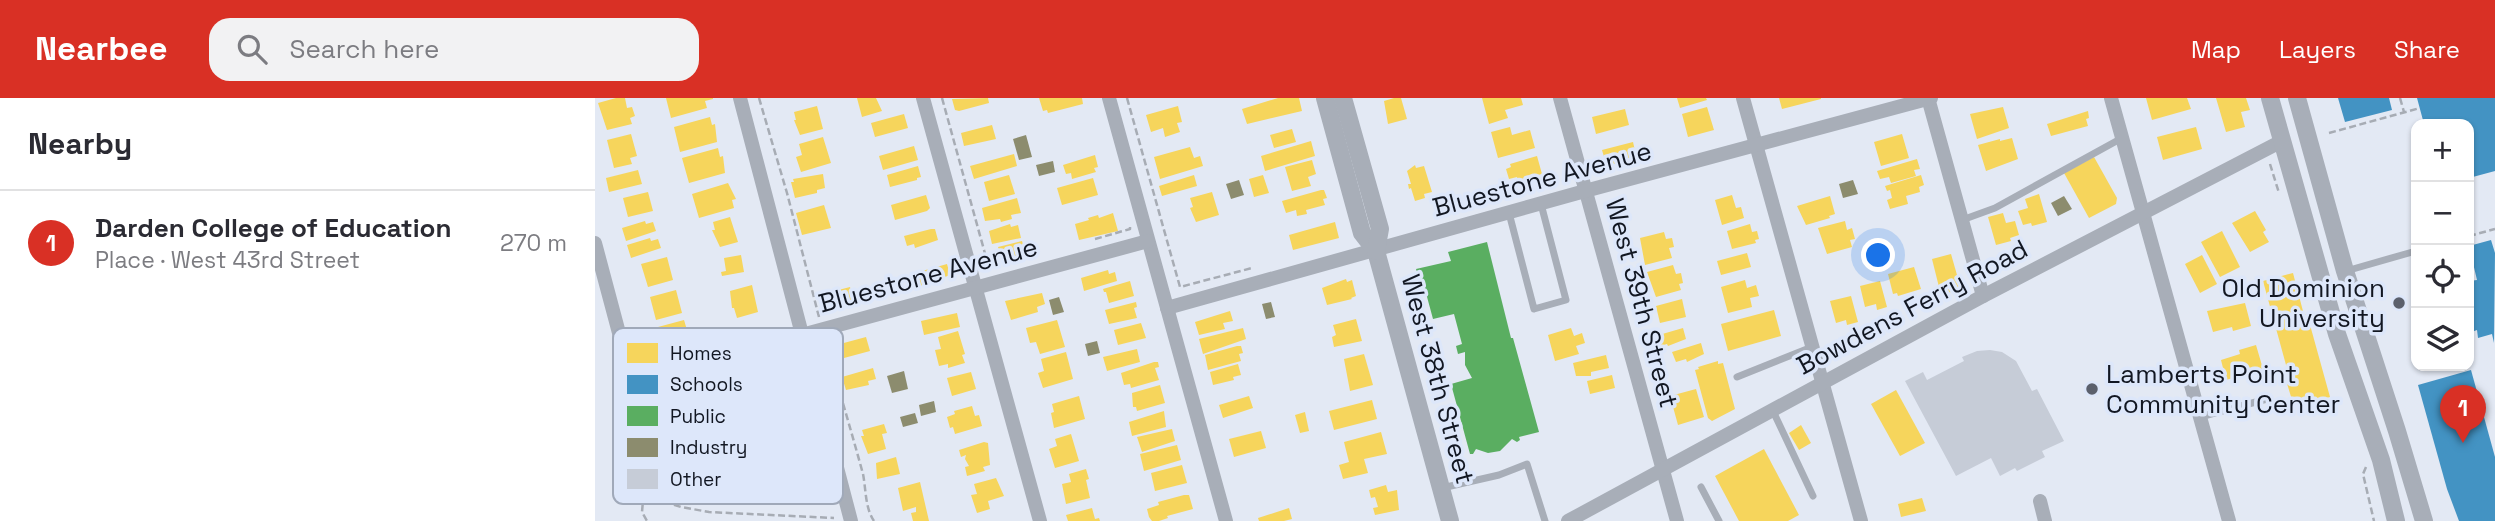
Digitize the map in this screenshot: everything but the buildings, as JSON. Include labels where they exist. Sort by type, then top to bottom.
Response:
[{"type":"street","points":[[740,98],[801,328]]},
{"type":"street","points":[[923,98],[1040,521]]},
{"type":"street","points":[[1109,98],[1226,521]]},
{"type":"street","name":"West 38th Street","points":[[1325,98],[1362,233],[1376,251],[1450,521]]},
{"type":"street","name":"West 38th Street","points":[[1343,98],[1380,229],[1376,251]]},
{"type":"street","name":"West 39th Street","points":[[1560,98],[1677,521]]},
{"type":"street","points":[[1744,98],[1861,521]]},
{"type":"street","points":[[1929,98],[1983,296]]},
{"type":"street","name":"Bluestone Avenue","points":[[1167,308],[1929,98]]},
{"type":"street","points":[[2111,98],[2229,521]]},
{"type":"street","points":[[2270,98],[2337,334],[2377,449],[2396,521]]},
{"type":"street","points":[[2297,98],[2345,271],[2424,521]]},
{"type":"street","name":"Bowdens Ferry Road","points":[[1568,521],[1983,296],[2282,141]]},
{"type":"street","name":"Bluestone Avenue","points":[[829,328],[1148,240]]},
{"type":"street","points":[[595,243],[618,328]]},
{"type":"street","points":[[2040,501],[2045,521]]},
{"type":"lane","points":[[1962,220],[1994,208],[2122,138]]},
{"type":"lane","points":[[1509,213],[1534,309],[1566,300],[1541,204]]},
{"type":"lane","points":[[2345,271],[2411,252]]},
{"type":"lane","points":[[1737,377],[1812,348]]},
{"type":"lane","points":[[2200,417],[2267,399]]},
{"type":"lane","points":[[1773,411],[1813,496]]},
{"type":"lane","points":[[1441,489],[1499,475],[1527,464],[1545,521]]},
{"type":"lane","points":[[1700,487],[1719,521]]},
{"type":"path","points":[[759,98],[819,318],[822,315]]},
{"type":"path","points":[[942,98],[989,268],[1000,265]]},
{"type":"path","points":[[1127,98],[1180,287],[1255,267]]},
{"type":"path","points":[[2400,98],[2404,112]]},
{"type":"path","points":[[2329,134],[2420,108]]},
{"type":"path","points":[[1084,242],[1130,229],[1127,216]]},
{"type":"path","points":[[2474,235],[2495,229]]},
{"type":"path","points":[[843,402],[873,521]]},
{"type":"path","points":[[643,504],[642,512],[647,521]]},
{"type":"path","points":[[672,504],[709,512],[845,520]]},
{"type":"place","name":"Old Dominion University","points":[[2399,303]]},
{"type":"place","name":"Lamberts Point Community Center","points":[[2092,389]]},
{"type":"place","name":"Darden College of Education","points":[[2463,443]]}]
